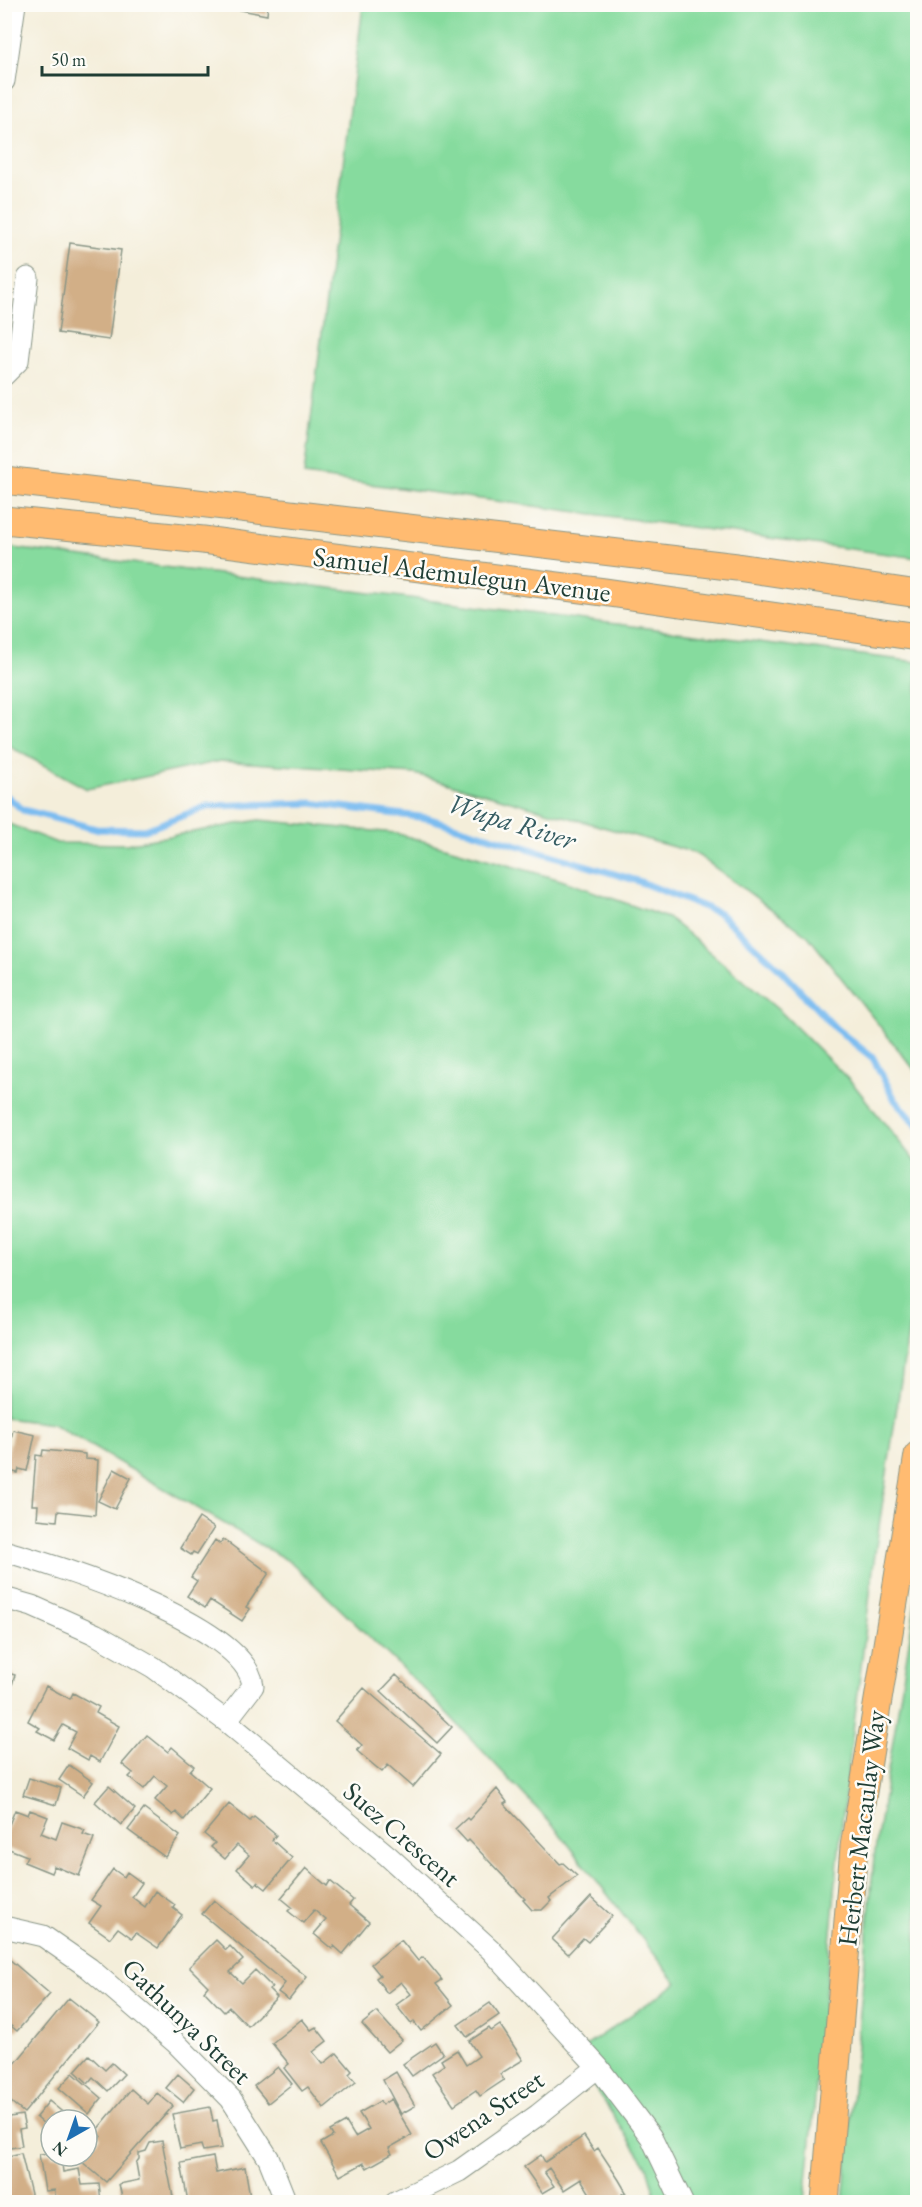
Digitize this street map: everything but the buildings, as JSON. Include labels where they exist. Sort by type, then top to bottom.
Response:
[{"type":"main road","name":"Samuel Ademulegun Avenue","points":[[4,480],[737,567],[918,594]]},
{"type":"main road","name":"Samuel Ademulegun Avenue","points":[[4,520],[203,540],[604,592],[918,637]]},
{"type":"main road","name":"Herbert Macaulay Way","points":[[825,2202],[854,1847],[916,1465]]},
{"type":"street","points":[[4,81],[12,6]]},
{"type":"street","points":[[4,375],[18,361],[28,278]]},
{"type":"street","points":[[4,1551],[101,1582],[191,1622],[231,1650],[252,1673],[253,1686],[226,1721]]},
{"type":"street","name":"Suez Crescent","points":[[4,1598],[32,1606],[95,1634],[153,1667],[226,1721],[388,1856],[481,1941],[598,2067],[651,2137],[682,2202]]},
{"type":"street","name":"Gathunya Street","points":[[4,1927],[43,1936],[89,1968],[175,2042],[231,2099],[269,2159],[286,2202]]},
{"type":"street","name":"Owena Street","points":[[395,2202],[475,2160],[538,2115],[598,2067]]},
{"type":"green space","points":[[363,5],[917,5],[917,558],[304,475]]},
{"type":"green space","points":[[5,547],[917,662],[917,1073],[808,936],[695,853],[415,774],[221,761],[87,789],[5,744]]},
{"type":"green space","points":[[259,820],[395,833],[561,880],[670,919],[781,1012],[854,1085],[917,1164],[917,1299],[909,1327],[875,1553],[841,1829],[805,2202],[657,2202],[647,2166],[573,2055],[677,1983],[557,1830],[429,1694],[292,1563],[53,1424],[5,1418],[4,822],[57,843],[126,844]]},
{"type":"green space","points":[[917,1593],[917,2202],[843,2202],[874,1857]]},
{"type":"waterway","name":"Wupa River","points":[[4,794],[23,810],[96,829],[145,830],[208,806],[311,803],[427,818],[638,881],[719,913],[779,968],[835,1028],[873,1058],[895,1100],[918,1126]]}]
